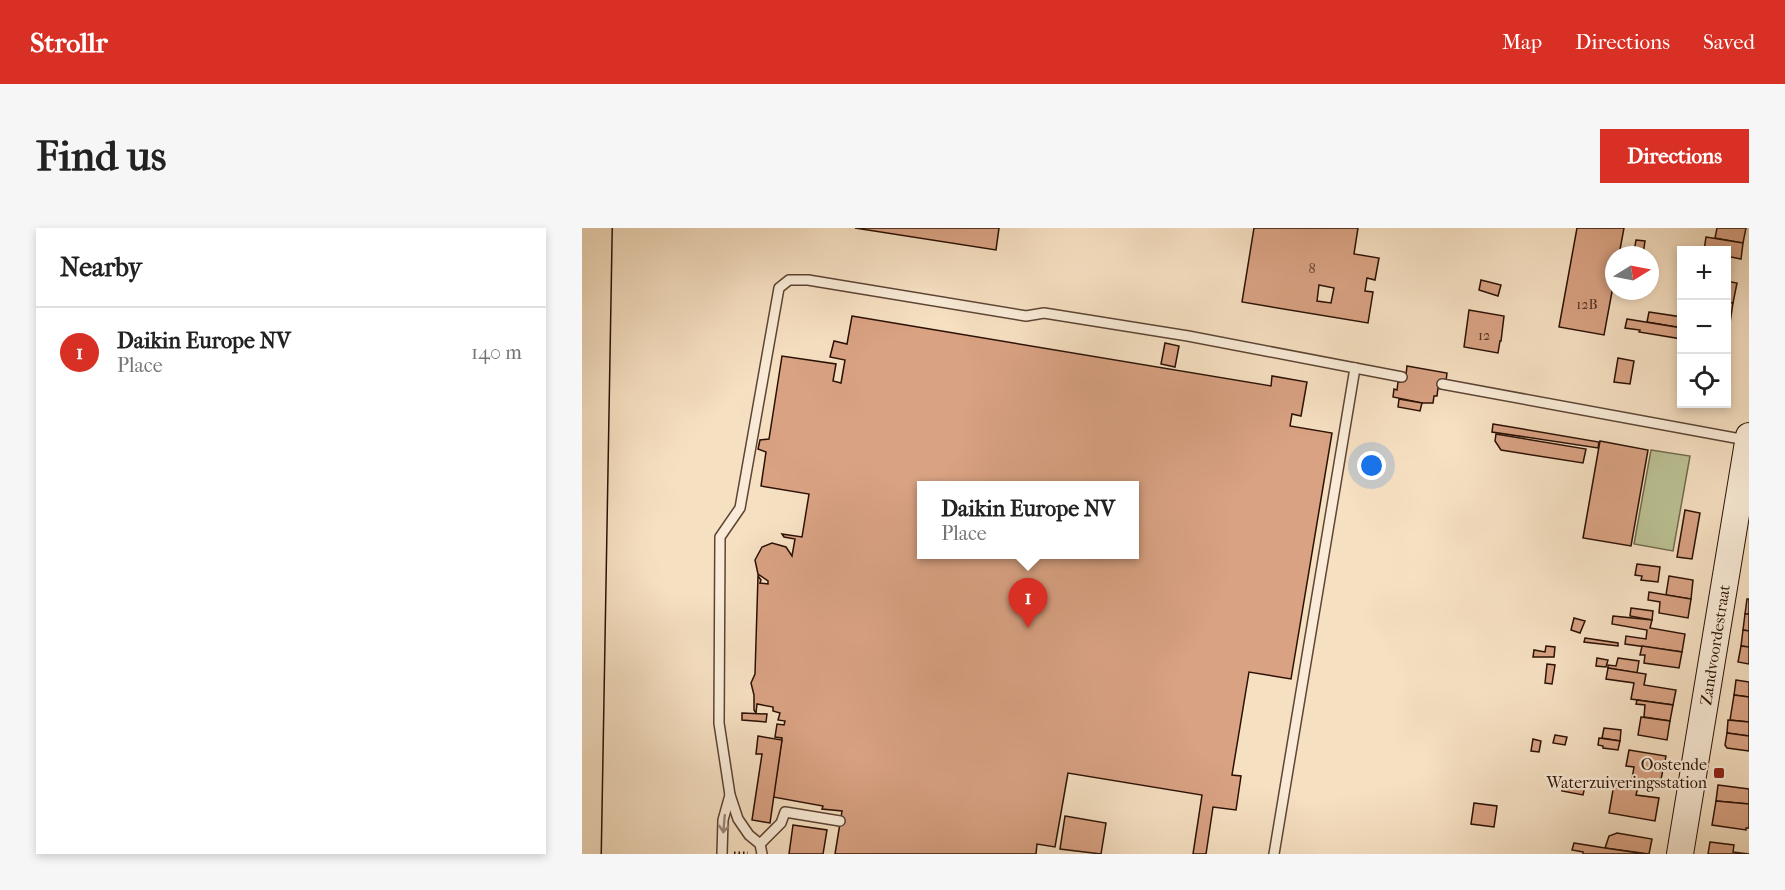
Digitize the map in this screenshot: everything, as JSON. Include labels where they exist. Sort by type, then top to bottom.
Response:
[{"type":"highway","points":[[584,854],[595,228]]},
{"type":"main road","name":"Zandvoordestraat","points":[[1680,854],[1749,436]]},
{"type":"lane","points":[[840,820],[784,812],[781,823],[761,850],[738,819],[730,795],[719,723],[720,537],[740,508],[779,288],[789,280],[808,280],[1026,316],[1044,313],[1188,336],[1402,377]]},
{"type":"lane","points":[[1274,854],[1355,368]]},
{"type":"lane","points":[[1442,384],[1748,440]]},
{"type":"lane","points":[[722,854],[723,820],[730,795]]},
{"type":"path","points":[[722,854],[761,850]]},
{"type":"green space","points":[[1651,450],[1690,456],[1673,551],[1634,544]]},
{"type":"building","points":[[855,228],[999,228],[996,250]]},
{"type":"building","points":[[1254,228],[1358,228],[1354,254],[1379,258],[1375,280],[1367,278],[1365,291],[1373,292],[1368,323],[1242,302]],"holes":[[[1319,285],[1334,288],[1331,303],[1317,301]]]},
{"type":"building","points":[[1577,228],[1624,228],[1621,246],[1605,246],[1605,300],[1610,300],[1604,335],[1559,327]]},
{"type":"building","points":[[1717,228],[1746,228],[1743,243],[1715,238]]},
{"type":"building","points":[[1706,237],[1743,243],[1741,259],[1731,257],[1731,246],[1705,246]]},
{"type":"building","points":[[1636,240],[1645,241],[1644,246],[1635,246]]},
{"type":"building","points":[[1481,280],[1501,285],[1498,296],[1479,290]]},
{"type":"building","points":[[1731,282],[1737,283],[1733,303],[1731,303]]},
{"type":"building","points":[[1469,310],[1504,316],[1498,353],[1464,347]]},
{"type":"building","points":[[1649,312],[1677,316],[1677,327],[1647,322]]},
{"type":"building","points":[[852,316],[1271,386],[1272,376],[1307,382],[1301,416],[1292,414],[1290,426],[1332,433],[1291,679],[1249,672],[1232,775],[1241,776],[1236,810],[1213,807],[1206,854],[1193,854],[1202,795],[1068,773],[1055,847],[1037,844],[1036,854],[835,854],[842,811],[822,809],[823,806],[773,797],[782,738],[775,737],[777,724],[784,725],[785,721],[778,720],[780,713],[773,711],[773,707],[757,704],[756,713],[754,710],[751,683],[755,674],[758,576],[760,583],[768,584],[768,581],[758,574],[755,560],[762,547],[772,543],[786,547],[792,556],[795,539],[784,537],[782,534],[802,537],[809,494],[761,486],[766,452],[758,449],[760,440],[769,439],[782,356],[836,364],[833,381],[841,383],[845,360],[830,357],[834,341],[847,344]]},
{"type":"building","points":[[1627,319],[1677,327],[1677,338],[1639,332],[1640,330],[1625,328]]},
{"type":"building","points":[[1165,343],[1179,346],[1175,367],[1161,364]]},
{"type":"building","points":[[1618,358],[1634,361],[1630,384],[1614,382]]},
{"type":"building","points":[[1407,366],[1447,373],[1446,381],[1443,381],[1441,389],[1438,388],[1433,403],[1393,397],[1398,382],[1401,382],[1403,374],[1406,375]]},
{"type":"building","points":[[1399,399],[1422,403],[1420,411],[1398,407]]},
{"type":"building","points":[[1493,424],[1599,442],[1598,448],[1492,432]]},
{"type":"building","points":[[1496,434],[1586,449],[1583,463],[1501,450],[1495,441]]},
{"type":"building","points":[[1600,441],[1648,450],[1631,546],[1583,538]]},
{"type":"building","points":[[1685,510],[1700,513],[1692,559],[1677,557]]},
{"type":"building","points":[[1637,564],[1660,567],[1658,582],[1641,580],[1642,576],[1635,575]]},
{"type":"building","points":[[1669,576],[1693,580],[1691,599],[1666,595]]},
{"type":"building","points":[[1649,592],[1691,599],[1688,618],[1659,613],[1660,602],[1648,600]]},
{"type":"building","points":[[1747,599],[1749,599],[1749,614],[1745,614]]},
{"type":"building","points":[[1631,608],[1653,611],[1652,620],[1630,616]]},
{"type":"building","points":[[1745,614],[1749,614],[1749,631],[1743,630]]},
{"type":"building","points":[[1613,616],[1652,620],[1650,628],[1685,634],[1682,652],[1625,644],[1626,636],[1646,639],[1647,630],[1612,624]]},
{"type":"building","points":[[1574,618],[1585,621],[1580,633],[1571,630]]},
{"type":"building","points":[[1743,630],[1749,631],[1749,647],[1741,646]]},
{"type":"building","points":[[1585,638],[1618,643],[1618,646],[1584,642]]},
{"type":"building","points":[[1546,646],[1555,647],[1554,657],[1533,657],[1534,650],[1545,652]]},
{"type":"building","points":[[1642,646],[1682,652],[1679,668],[1644,663],[1645,655],[1640,655]]},
{"type":"building","points":[[1741,646],[1749,647],[1749,664],[1738,662]]},
{"type":"building","points":[[1597,658],[1608,660],[1606,667],[1596,666]]},
{"type":"building","points":[[1618,658],[1639,661],[1637,673],[1608,668],[1608,665],[1616,666]]},
{"type":"building","points":[[1547,664],[1555,665],[1552,684],[1545,683]]},
{"type":"building","points":[[1608,668],[1646,674],[1644,685],[1676,690],[1673,705],[1631,699],[1634,683],[1606,679]]},
{"type":"building","points":[[1736,680],[1749,682],[1749,697],[1734,695]]},
{"type":"building","points":[[1734,695],[1749,697],[1749,722],[1730,720]]},
{"type":"building","points":[[1637,700],[1673,705],[1670,721],[1644,717],[1645,705],[1636,704]]},
{"type":"building","points":[[742,713],[767,714],[766,722],[742,720]]},
{"type":"building","points":[[1641,717],[1670,721],[1667,740],[1638,735]]},
{"type":"building","points":[[1728,720],[1749,722],[1749,736],[1727,733]]},
{"type":"building","points":[[1604,728],[1621,730],[1620,741],[1602,738]]},
{"type":"building","points":[[1727,733],[1749,736],[1749,751],[1727,748],[1725,745]]},
{"type":"building","points":[[1555,735],[1567,737],[1565,745],[1553,743]]},
{"type":"building","points":[[758,736],[782,740],[770,823],[752,820],[762,754],[756,754]]},
{"type":"building","points":[[1599,738],[1620,741],[1618,750],[1598,745]]},
{"type":"building","points":[[1533,739],[1541,741],[1539,752],[1531,751]]},
{"type":"building","points":[[1629,750],[1666,756],[1660,784],[1632,779],[1634,767],[1626,766]]},
{"type":"building","points":[[1564,782],[1585,786],[1583,795],[1562,791]]},
{"type":"building","points":[[1614,784],[1638,787],[1636,795],[1659,798],[1655,821],[1609,813]]},
{"type":"building","points":[[1718,785],[1749,789],[1749,804],[1716,801]]},
{"type":"building","points":[[1716,801],[1749,804],[1749,828],[1746,830],[1712,825]]},
{"type":"building","points":[[1474,803],[1497,806],[1494,827],[1471,824]]},
{"type":"building","points":[[1065,816],[1106,823],[1101,854],[1060,849]]},
{"type":"building","points":[[793,825],[827,830],[823,854],[789,854]]},
{"type":"building","points":[[1617,833],[1652,839],[1649,854],[1605,848],[1609,836]]},
{"type":"building","points":[[1710,842],[1734,845],[1733,852],[1749,854],[1708,854]]},
{"type":"building","points":[[1574,843],[1645,854],[1583,854],[1583,852],[1572,850]]},
{"type":"place","name":"Daikin Europe NV","points":[[1028,628]]},
{"type":"place","name":"Oostende Waterzuiveringsstation","points":[[1719,773]]}]
